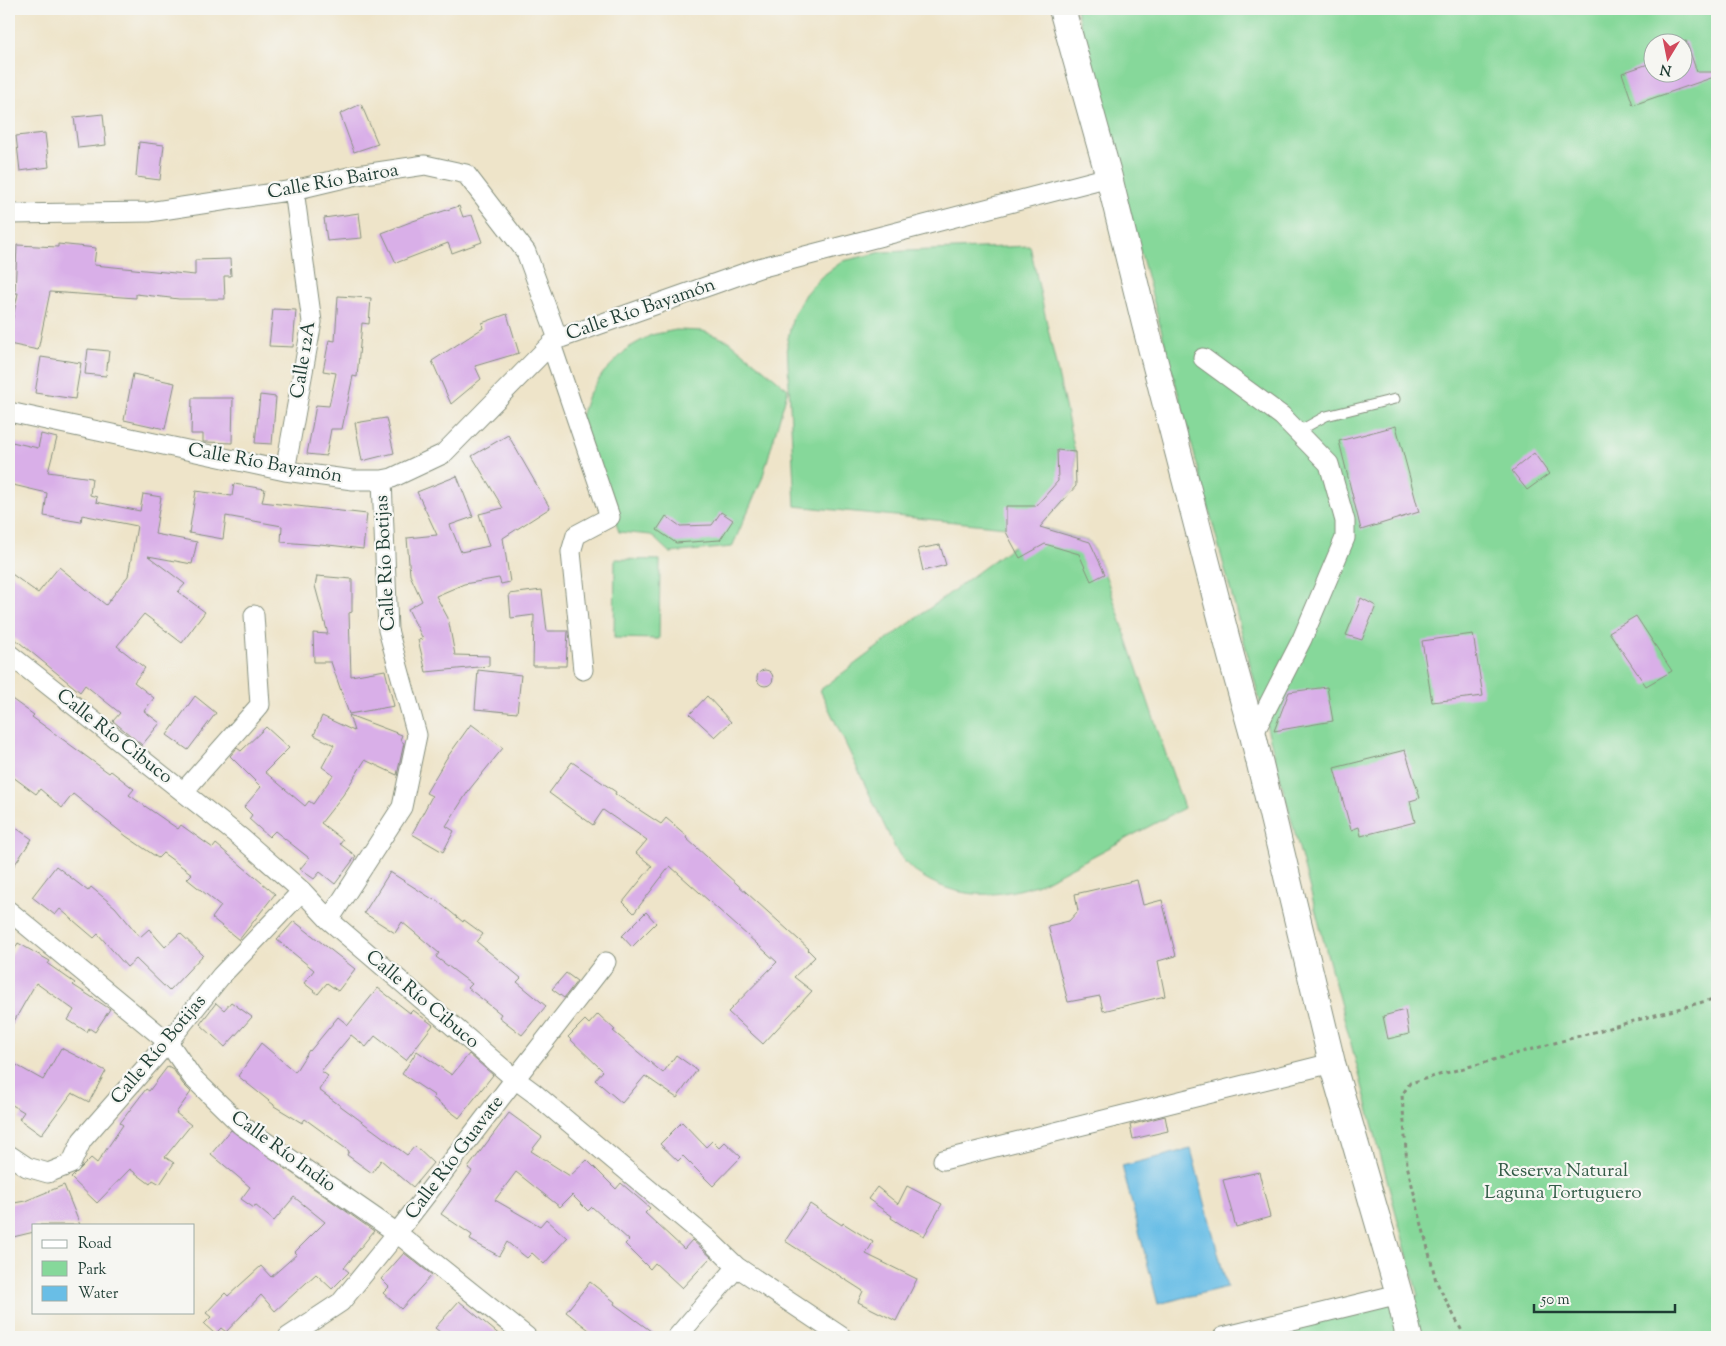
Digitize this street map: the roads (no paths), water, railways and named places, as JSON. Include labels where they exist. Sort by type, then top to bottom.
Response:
[{"type":"street","points":[[1062,9],[1109,177],[1150,343],[1253,735],[1332,1063],[1410,1337]]},
{"type":"street","name":"Calle Río Bairoa","points":[[9,214],[148,212],[294,190],[357,175],[425,166],[466,174],[526,252],[610,517],[576,535],[571,552],[583,670]]},
{"type":"street","name":"Calle Río Bayamón","points":[[9,412],[285,471],[353,480],[392,478],[443,454],[554,342],[759,268],[1109,177]]},
{"type":"street","name":"Calle 12A","points":[[285,471],[312,322],[294,190]]},
{"type":"street","points":[[1203,358],[1282,416],[1329,464],[1345,521],[1345,538],[1302,639],[1253,735]]},
{"type":"street","name":"Calle Río Botijas","points":[[329,920],[402,807],[417,735],[388,630],[382,480]]},
{"type":"street","points":[[183,792],[260,705],[254,615]]},
{"type":"street","name":"Calle Río Cibuco","points":[[10,656],[240,837],[302,891],[329,920],[514,1078],[708,1239],[737,1267],[842,1337]]},
{"type":"street","name":"Calle Río Botijas","points":[[9,1155],[28,1167],[48,1174],[71,1164],[82,1140],[168,1042],[221,976],[302,891]]},
{"type":"street","name":"Calle Río Indio","points":[[9,912],[168,1042],[192,1077],[241,1125],[397,1234],[526,1337]]},
{"type":"street","name":"Calle Río Guavate","points":[[288,1337],[341,1302],[397,1234],[514,1078],[606,962]]},
{"type":"street","points":[[943,1160],[1332,1063]]},
{"type":"street","points":[[677,1337],[737,1267]]},
{"type":"street","points":[[1223,1337],[1399,1294]]},
{"type":"lane","points":[[1297,432],[1326,416],[1395,399]]},
{"type":"water","points":[[1191,1149],[1227,1287],[1158,1304],[1122,1166]]},
{"type":"park label","name":"Reserva Natural Laguna Tortuguero","points":[[1563,1182]]}]
